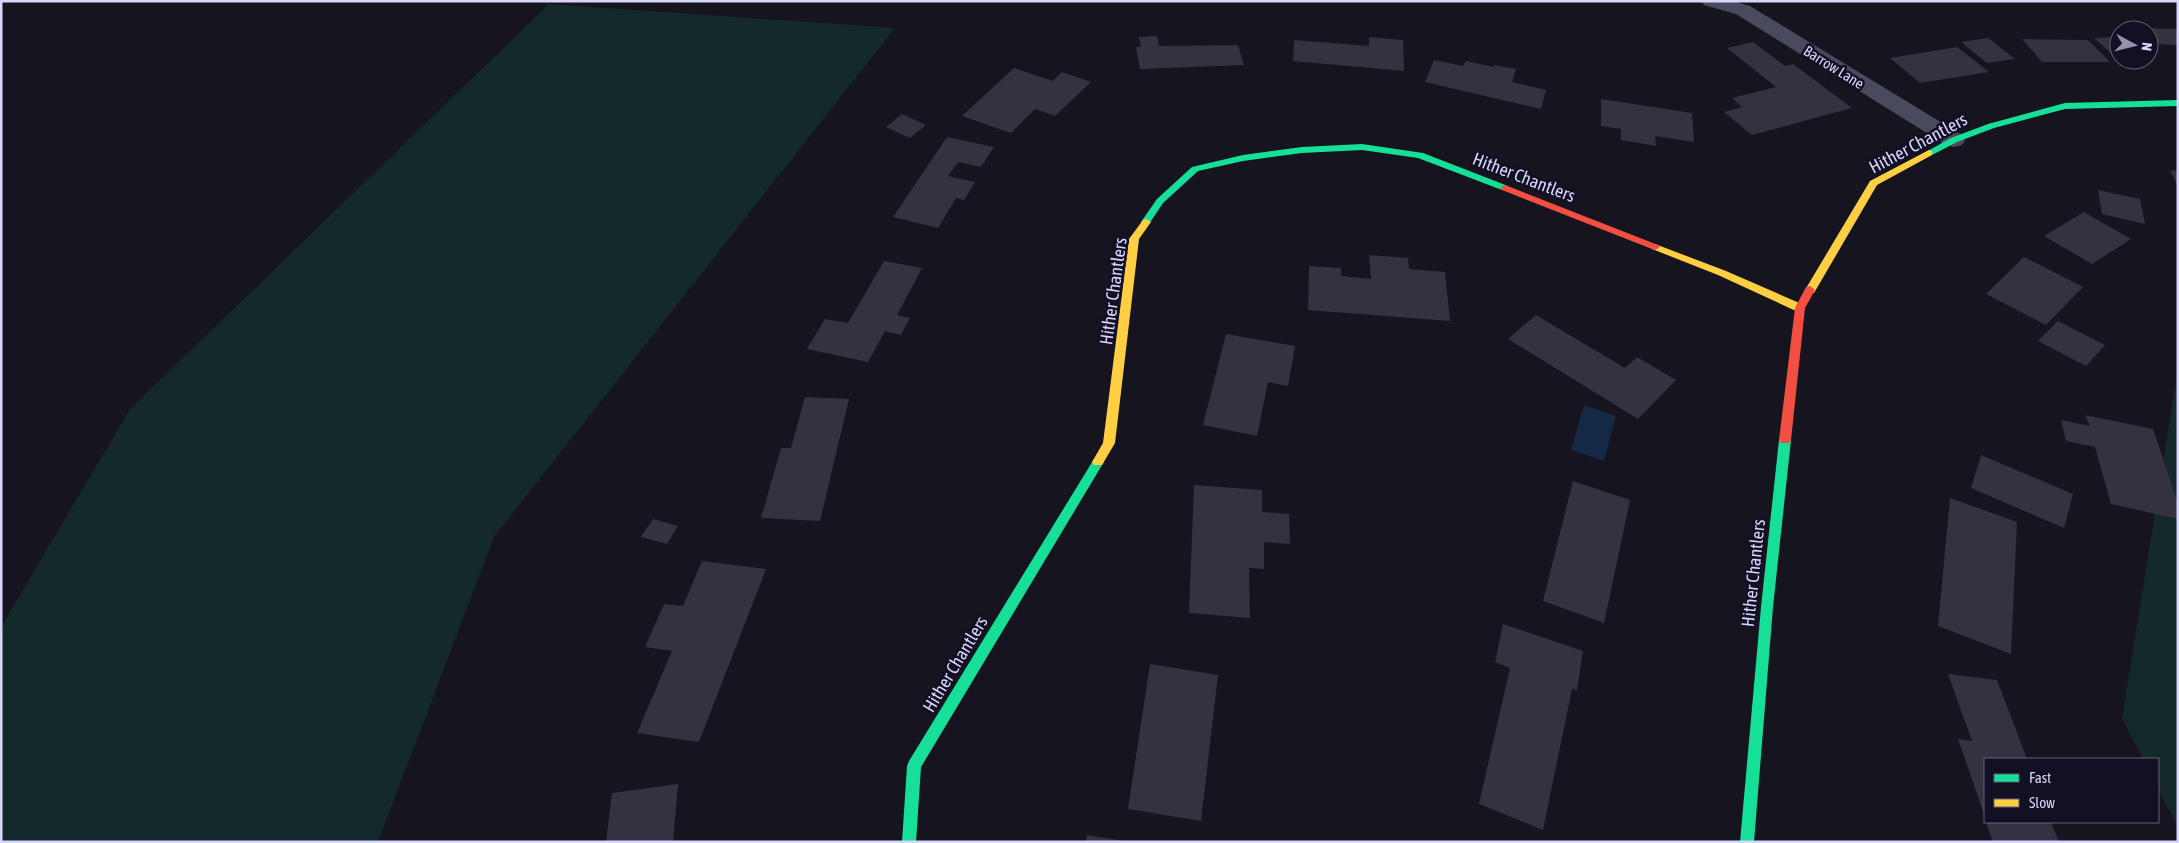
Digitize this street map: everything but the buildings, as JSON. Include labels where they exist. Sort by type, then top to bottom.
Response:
[{"type":"street","name":"Barrow Lane","points":[[1711,1],[1743,10],[1954,140]]},
{"type":"street","name":"Hither Chantlers","points":[[1747,842],[1767,607],[1800,308],[1874,183],[1954,140],[1991,126],[2064,106],[2178,103]]},
{"type":"street","name":"Hither Chantlers","points":[[909,842],[914,766],[1109,443],[1124,340],[1134,239],[1160,201],[1195,169],[1242,158],[1302,150],[1362,148],[1420,155],[1713,269],[1800,308]]},
{"type":"green space","points":[[549,4],[895,28],[494,537],[378,842],[1,842],[1,627],[130,409]]},
{"type":"green space","points":[[2178,380],[2178,827],[2159,791],[2159,758],[2142,758],[2122,719],[2176,381]]},
{"type":"water","points":[[1584,405],[1616,416],[1604,461],[1571,450]]},
{"type":"traffic: fast","points":[[1929,153],[1954,140],[1991,126],[2065,106],[2178,103]]},
{"type":"traffic: fast","points":[[1146,222],[1160,201],[1195,169],[1243,158],[1302,150],[1362,147],[1420,155],[1505,188]]},
{"type":"traffic: fast","points":[[1747,842],[1767,607],[1785,440]]},
{"type":"traffic: fast","points":[[909,842],[914,766],[1098,462]]},
{"type":"traffic: slow","points":[[1810,290],[1873,183],[1929,153]]},
{"type":"traffic: slow","points":[[1098,462],[1109,443],[1134,239],[1146,222]]},
{"type":"traffic: slow","points":[[1655,247],[1722,273],[1800,308]]},
{"type":"traffic: jam","points":[[1505,188],[1655,247]]},
{"type":"traffic: jam","points":[[1785,440],[1800,308],[1810,290]]}]
